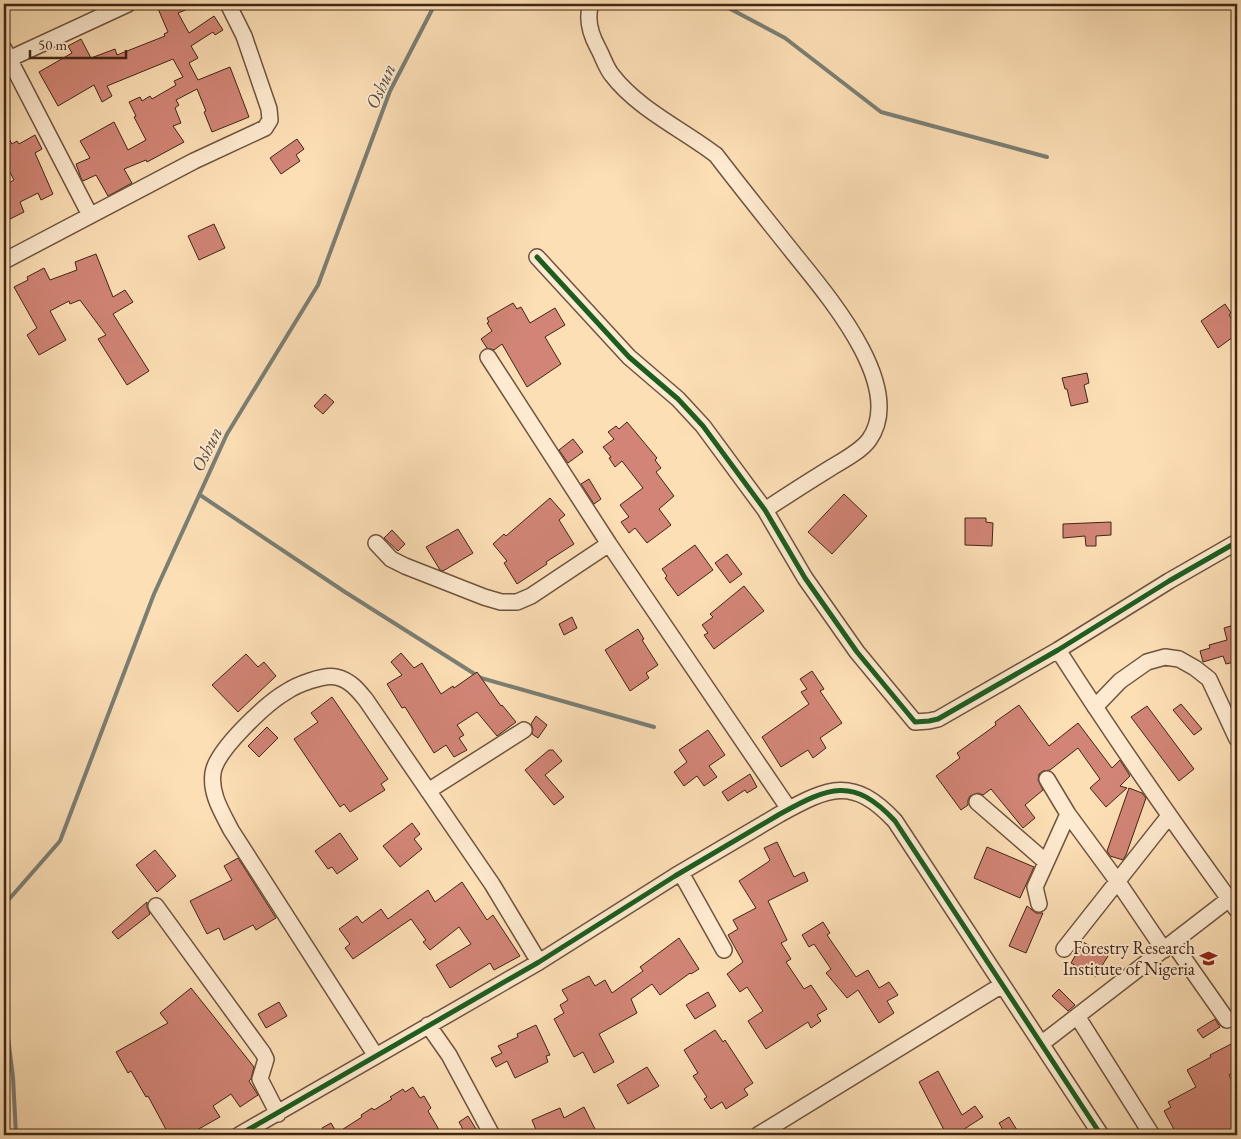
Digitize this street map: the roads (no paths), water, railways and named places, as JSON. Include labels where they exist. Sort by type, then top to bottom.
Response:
[{"type":"street","points":[[90,215],[6,54],[128,4]]},
{"type":"street","points":[[4,261],[194,161],[265,128],[270,120],[269,109],[244,36],[228,4]]},
{"type":"street","points":[[591,4],[590,25],[595,42],[612,74],[637,102],[716,155],[837,309],[860,345],[875,379],[879,408],[876,428],[868,441],[850,456],[765,510]]},
{"type":"street","points":[[537,257],[629,357],[678,399],[703,426],[765,510],[805,578],[858,652],[915,722],[938,719],[1058,650],[1169,581],[1237,542]]},
{"type":"street","points":[[488,357],[609,544],[789,810]]},
{"type":"street","points":[[376,543],[391,559],[405,566],[501,602],[517,602],[531,596],[609,544]]},
{"type":"street","points":[[1041,1044],[1168,946],[1233,905],[1095,707],[1058,650]]},
{"type":"street","points":[[1095,707],[1120,681],[1147,662],[1165,657],[1179,659],[1195,668],[1208,679],[1237,739]]},
{"type":"street","points":[[376,1056],[231,830],[213,790],[213,772],[218,761],[234,738],[271,702],[287,691],[317,679],[335,676],[351,684],[366,700],[492,884],[539,962]]},
{"type":"street","points":[[428,791],[524,730]]},
{"type":"street","points":[[1047,779],[1068,814],[1118,882],[1228,1020]]},
{"type":"street","points":[[239,1135],[539,962],[681,873],[789,810],[829,792],[844,789],[865,796],[880,806],[895,821],[1101,1135]]},
{"type":"street","points":[[977,802],[1046,862]]},
{"type":"street","points":[[1039,904],[1035,887],[1068,814]]},
{"type":"street","points":[[1064,949],[1170,816]]},
{"type":"street","points":[[681,873],[724,950]]},
{"type":"street","points":[[156,906],[263,1053],[266,1059],[260,1079],[278,1114]]},
{"type":"street","points":[[758,1135],[781,1129],[1002,985]]},
{"type":"street","points":[[1077,1016],[1152,1135]]},
{"type":"street","points":[[428,1025],[448,1055],[492,1135]]},
{"type":"waterway","name":"Oshun","points":[[4,905],[60,841],[154,594],[227,434],[318,285],[390,91],[435,4]]},
{"type":"waterway","points":[[721,4],[785,38],[881,112],[1047,157]]},
{"type":"waterway","points":[[200,495],[345,592],[481,678],[654,727]]},
{"type":"waterway","points":[[4,1006],[13,1077],[16,1135]]},
{"type":"place","name":"Forestry Research Institute of Nigeria","points":[[1209,958]]}]
